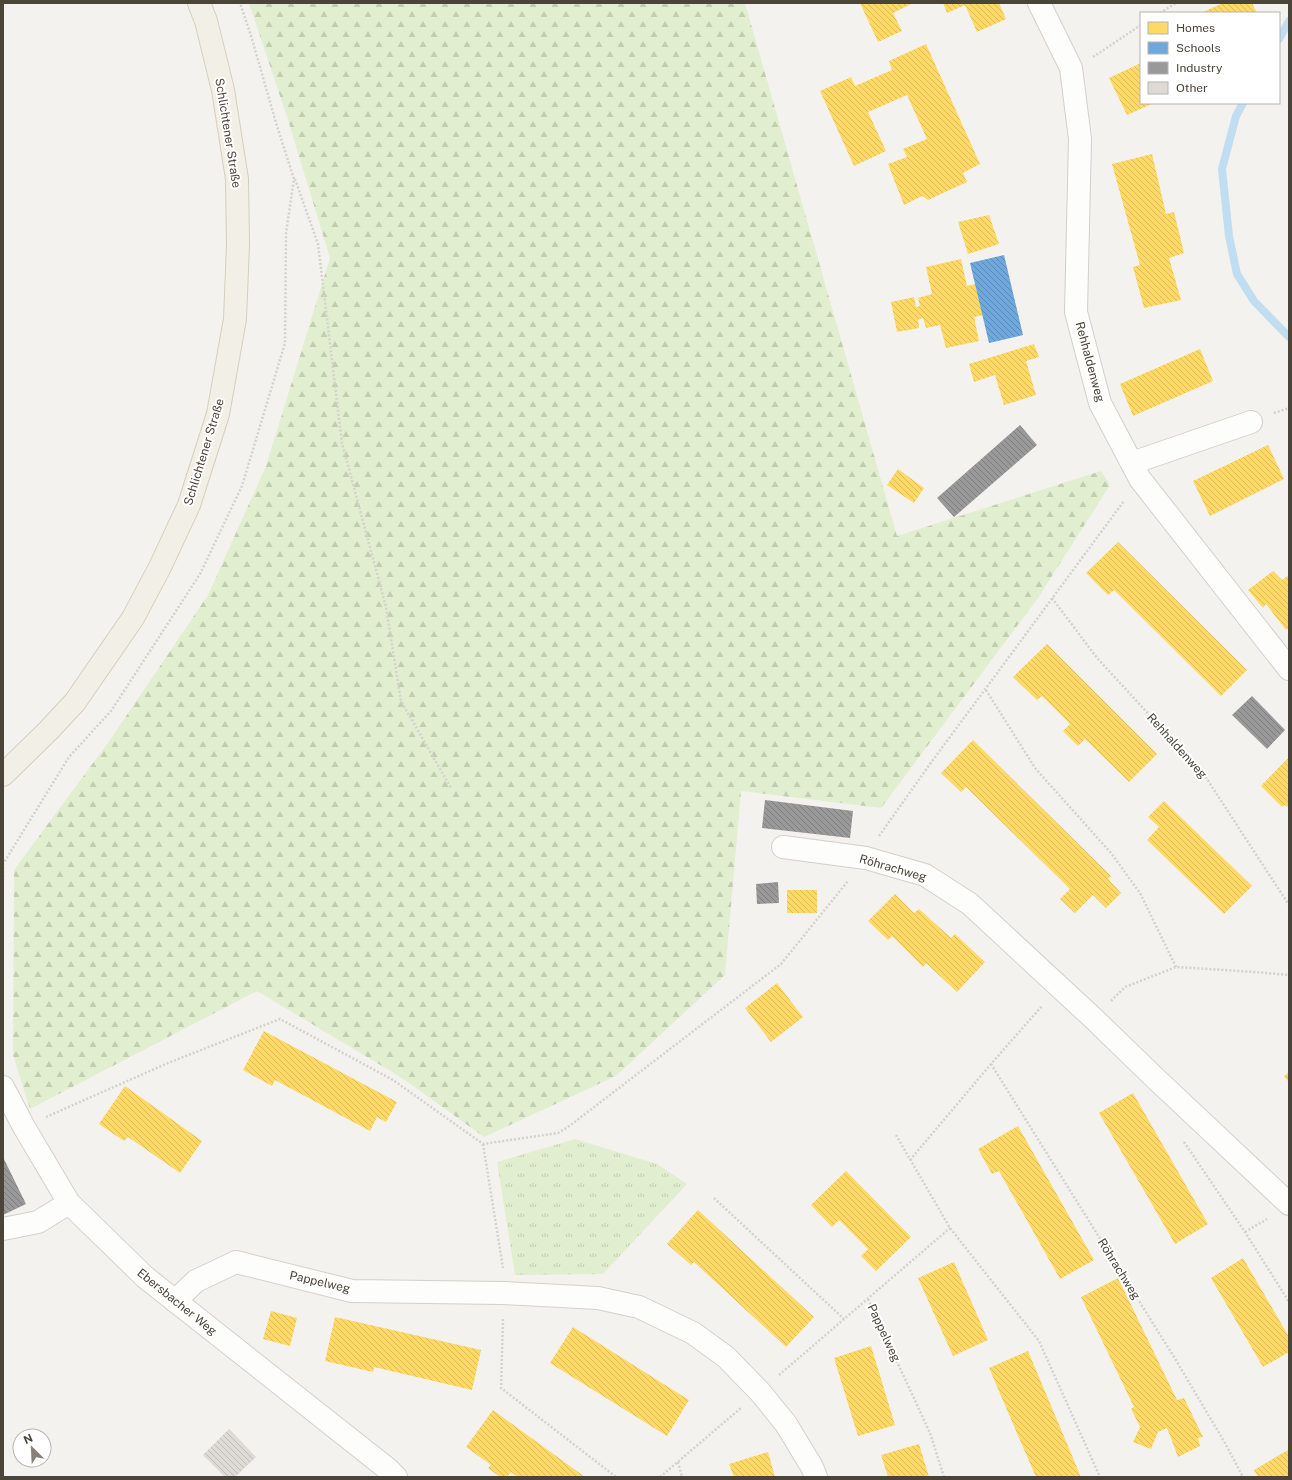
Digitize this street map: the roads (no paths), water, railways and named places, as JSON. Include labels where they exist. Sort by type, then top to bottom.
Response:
[{"type":"main road","name":"Schlichtener Straße","points":[[3,775],[75,702],[132,618],[160,567],[189,504],[218,414],[235,318],[238,245],[238,179],[223,90],[206,21],[199,3]]},
{"type":"street","name":"Rehhaldenweg","points":[[1039,3],[1071,68],[1080,139],[1076,312],[1100,403],[1136,471],[1289,669]]},
{"type":"street","points":[[1136,471],[1251,422]]},
{"type":"street","name":"Röhrachweg","points":[[783,847],[866,858],[925,875],[970,904],[1060,986],[1289,1204]]},
{"type":"street","name":"Ebersbacher Weg","points":[[3,1087],[24,1127],[69,1203],[145,1277],[339,1430],[396,1477]]},
{"type":"street","points":[[3,1228],[38,1222],[69,1203]]},
{"type":"street","name":"Pappelweg","points":[[175,1302],[196,1281],[236,1262],[352,1291],[503,1293],[598,1298],[640,1307],[693,1333],[726,1357],[760,1392],[786,1424],[812,1467],[816,1477]]},
{"type":"waterway","points":[[1280,37],[1289,21]]},
{"type":"waterway","points":[[1242,104],[1236,116],[1222,169],[1229,236],[1237,274],[1254,301],[1289,337]]}]
